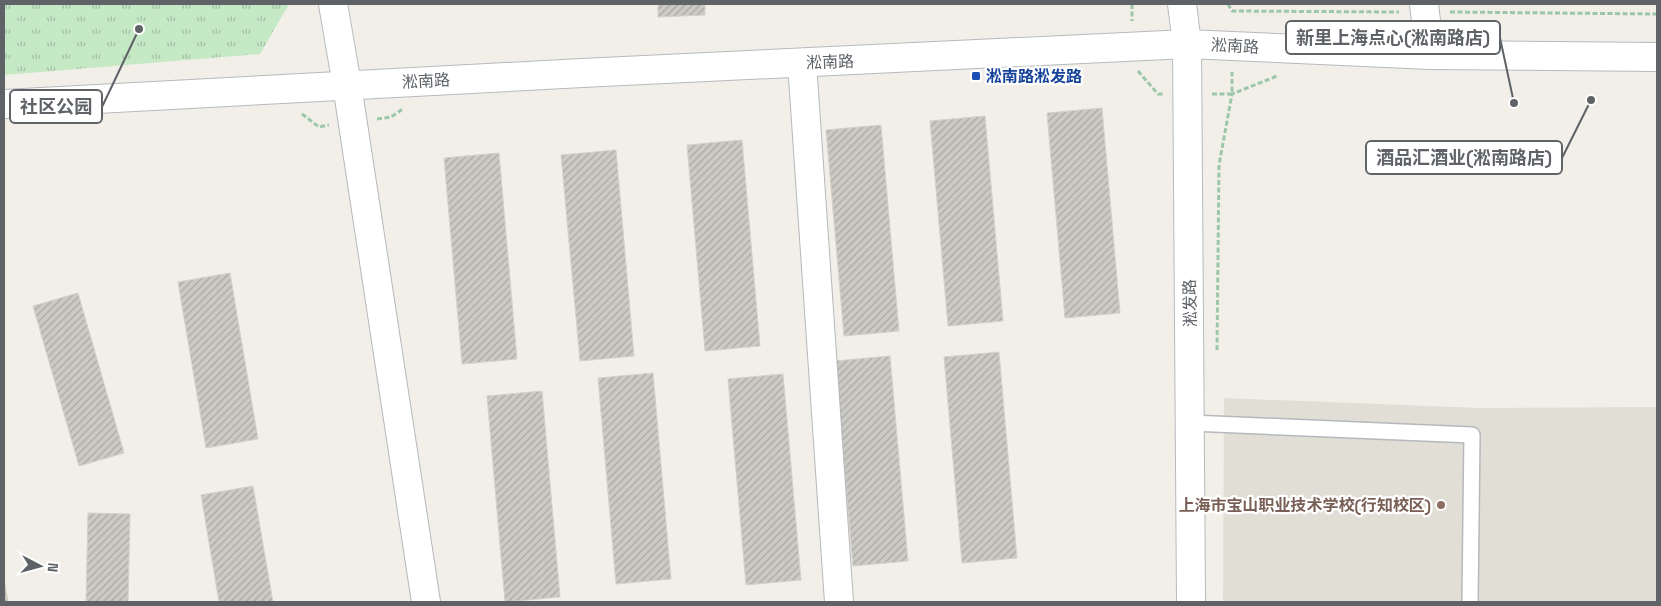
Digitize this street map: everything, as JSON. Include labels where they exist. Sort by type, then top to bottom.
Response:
[{"type":"street","points":[[333,4],[426,602]]},
{"type":"street","name":"淞发路","points":[[1182,4],[1187,44],[1191,423],[1190,602]]},
{"type":"street","points":[[1424,4],[1430,55]]},
{"type":"street","name":"淞南路","points":[[4,104],[347,85],[1187,44],[1430,55],[1657,56]]},
{"type":"street","points":[[802,63],[839,602]]},
{"type":"lane","points":[[1191,423],[1472,435],[1470,602]]},
{"type":"path","points":[[1217,354],[1219,165],[1232,94],[1272,76],[1282,76]]},
{"type":"shaded area","name":"上海市宝山职业技术学校(行知校区)","points":[[1224,398],[1480,408],[1657,407],[1657,602],[1223,602]]},
{"type":"green space","points":[[4,4],[289,4],[260,54],[4,75]]},
{"type":"building","points":[[658,4],[705,4],[705,15],[658,17]]},
{"type":"building","points":[[1102,108],[1120,313],[1065,318],[1047,113]]},
{"type":"building","points":[[985,116],[1003,321],[948,326],[930,121]]},
{"type":"building","points":[[881,125],[899,331],[844,336],[826,130]]},
{"type":"building","points":[[742,140],[760,346],[705,351],[687,145]]},
{"type":"building","points":[[616,150],[634,356],[580,361],[561,155]]},
{"type":"building","points":[[499,153],[517,359],[462,364],[444,158]]},
{"type":"building","points":[[230,273],[258,439],[206,448],[178,282]]},
{"type":"building","points":[[78,293],[124,453],[79,466],[33,306]]},
{"type":"building","points":[[999,352],[1017,558],[962,563],[944,357]]},
{"type":"building","points":[[890,356],[908,561],[853,566],[835,361]]},
{"type":"building","points":[[653,373],[671,579],[616,584],[598,378]]},
{"type":"building","points":[[783,374],[801,580],[746,585],[728,379]]},
{"type":"building","points":[[542,391],[560,597],[505,602],[487,396]]},
{"type":"building","points":[[253,486],[273,602],[219,602],[201,495]]},
{"type":"building","points":[[88,513],[130,514],[128,602],[86,602]]},
{"type":"building","points":[[4,579],[8,602],[4,602]]},
{"type":"place","name":"社区公园","points":[[139,29]]},
{"type":"place","name":"淞南路淞发路","points":[[976,76]]},
{"type":"place","name":"酒品汇酒业(淞南路店)","points":[[1591,100]]},
{"type":"place","name":"新里上海点心(淞南路店)","points":[[1514,103]]},
{"type":"place","name":"上海市宝山职业技术学校(行知校区)","points":[[1441,505]]}]
